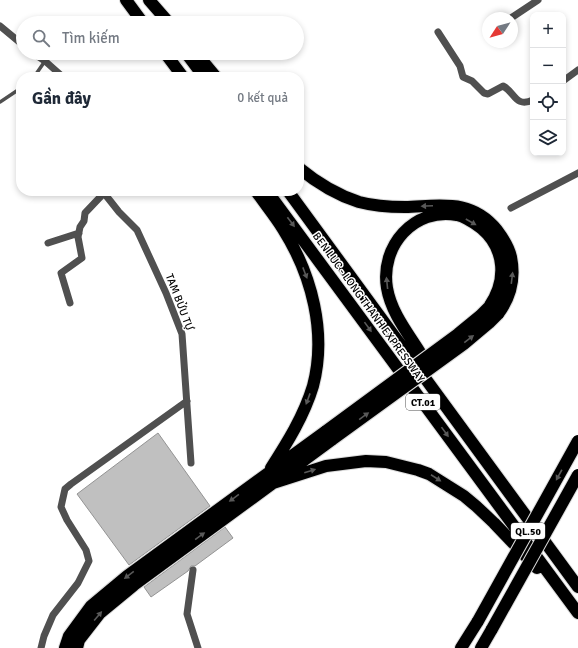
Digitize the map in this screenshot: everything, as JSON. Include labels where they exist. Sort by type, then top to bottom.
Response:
[{"type":"highway","points":[[126,0],[137,16]]},
{"type":"highway","points":[[148,0],[159,16]]},
{"type":"highway","points":[[148,0],[163,16]]},
{"type":"highway","points":[[166,60],[174,72]]},
{"type":"highway","points":[[170,60],[179,72]]},
{"type":"highway","points":[[191,60],[200,72]]},
{"type":"highway","points":[[202,60],[212,72]]},
{"type":"highway","points":[[77,648],[79,640],[100,613],[134,585],[269,479],[329,435],[480,316],[504,306],[509,294],[513,267],[511,254],[505,240],[494,227],[480,215],[463,207],[444,205],[404,207],[380,206],[359,201],[314,181],[304,172]]},
{"type":"highway","points":[[260,196],[283,229],[300,261],[314,303],[318,341],[317,362],[313,386],[305,406],[269,479]]},
{"type":"highway","name":"BEN LUC - LONG THANH EXPRESSWAY","points":[[271,196],[578,614]]},
{"type":"highway","name":"BEN LUC - LONG THANH EXPRESSWAY","points":[[292,196],[578,587]]},
{"type":"highway","points":[[493,310],[501,279],[502,270],[500,258],[495,246],[486,233],[474,223],[459,215],[435,215],[422,219],[410,226],[401,234],[389,254],[386,270],[387,288],[392,304],[434,379],[496,474]]},
{"type":"highway","name":"QL.50","points":[[461,648],[478,621],[578,441]]},
{"type":"highway","points":[[65,648],[69,636],[91,606],[127,576],[269,479],[326,466],[366,461],[397,464],[429,474],[464,496],[485,513],[546,577],[578,614]]},
{"type":"highway","name":"QL.50","points":[[481,648],[578,475]]},
{"type":"street","points":[[518,13],[538,0]]},
{"type":"street","points":[[0,26],[16,39]]},
{"type":"street","points":[[438,32],[460,66],[463,77],[474,83],[485,94],[488,94],[502,86],[520,102],[530,101]]},
{"type":"street","points":[[45,60],[58,72]]},
{"type":"street","points":[[566,79],[578,70]]},
{"type":"street","points":[[511,208],[578,173]]},
{"type":"street","points":[[70,303],[60,273],[82,258],[78,237],[80,227],[84,221],[85,213],[101,196]]},
{"type":"street","name":"TAM BỬU TỰ","points":[[108,196],[120,212],[137,230],[172,306],[182,334],[191,463]]},
{"type":"street","points":[[48,243],[79,233]]},
{"type":"street","points":[[41,648],[44,636],[53,615],[78,583],[89,561],[86,550],[67,520],[61,507],[65,489],[187,401]]},
{"type":"street","points":[[193,570],[187,614],[198,648]]},
{"type":"lane","points":[[37,72],[45,60]]},
{"type":"lane","points":[[0,102],[16,91]]},
{"type":"building","points":[[158,433],[210,506],[129,565],[77,494]]},
{"type":"building","points":[[225,527],[233,538],[195,566],[191,566],[188,571],[151,597],[144,587]]}]
